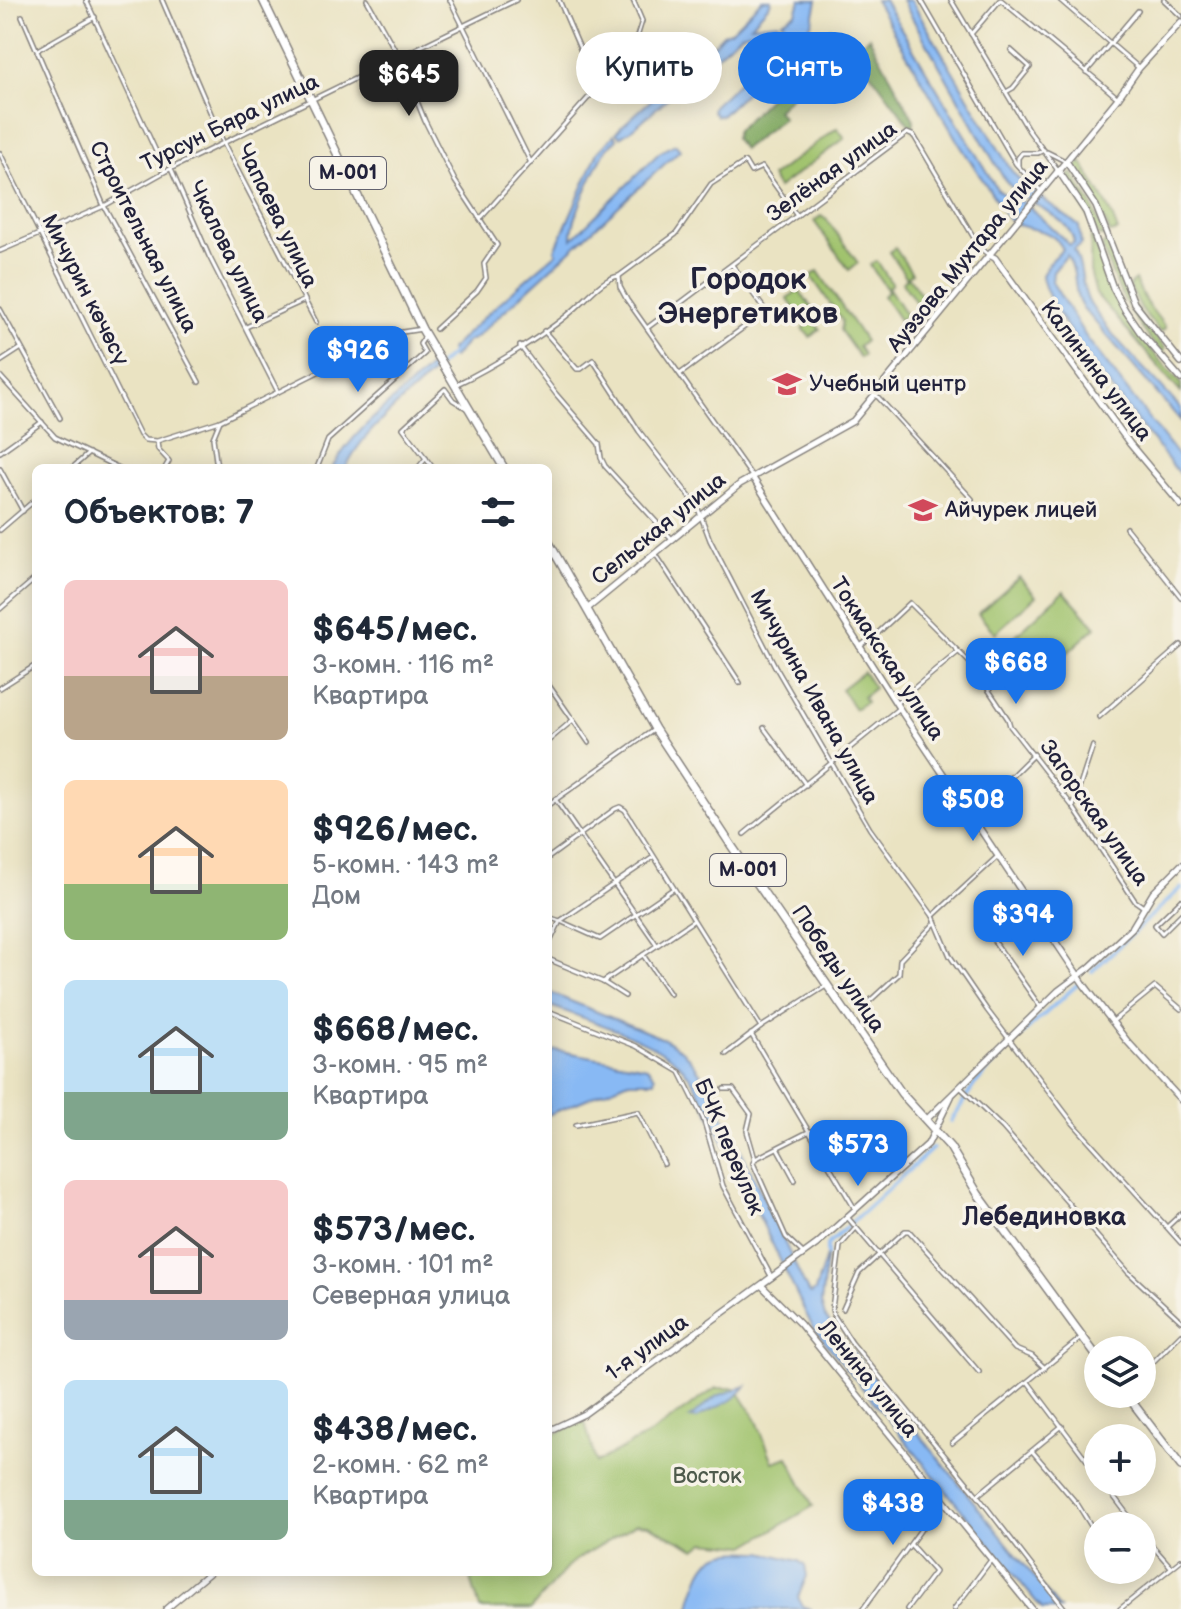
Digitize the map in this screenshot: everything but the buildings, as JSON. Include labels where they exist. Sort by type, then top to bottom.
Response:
[{"type":"main road","name":"М-001","points":[[263,0],[424,332],[502,464]]},
{"type":"main road","name":"Ауэзова Мухтара улица","points":[[753,478],[848,424],[876,395],[1118,98],[1139,68],[1181,22]]},
{"type":"main road","points":[[1066,161],[1096,206],[1134,303],[1181,362]]},
{"type":"main road","points":[[1058,170],[1083,207],[1113,288],[1125,310],[1181,379]]},
{"type":"main road","points":[[1098,242],[1108,238]]},
{"type":"main road","name":"Калинина улица","points":[[989,255],[995,258],[1130,444],[1181,505]]},
{"type":"main road","points":[[1161,358],[1172,352]]},
{"type":"main road","name":"Сельская улица","points":[[587,609],[700,515],[740,484],[753,478]]},
{"type":"main road","name":"Токмакская улица","points":[[753,478],[997,857],[1112,1023],[1181,1100]]},
{"type":"main road","name":"Победы улица","points":[[552,548],[655,729],[826,986],[902,1094],[950,1147],[978,1194],[1084,1340]]},
{"type":"main road","points":[[925,1121],[1041,1008],[1132,928],[1153,893],[1181,865]]},
{"type":"main road","points":[[802,1256],[852,1224],[856,1210],[928,1144],[951,1097]]},
{"type":"main road","name":"1-я улица","points":[[552,1429],[584,1414],[802,1256]]},
{"type":"main road","name":"Ленина улица","points":[[762,1286],[800,1324],[1032,1609]]},
{"type":"main road","points":[[1137,1408],[1181,1466]]},
{"type":"main road","points":[[166,1609],[205,1576]]},
{"type":"street","name":"Чкалова улица","points":[[86,0],[166,171]]},
{"type":"street","name":"Чапаева улица","points":[[162,0],[224,144],[305,300],[246,327]]},
{"type":"street","points":[[367,0],[399,57],[425,121],[455,181],[497,245],[484,264],[486,278],[477,291],[436,329]]},
{"type":"street","points":[[450,0],[531,163]]},
{"type":"street","name":"Турсун Бяра улица","points":[[0,251],[104,206],[166,171],[516,0]]},
{"type":"street","points":[[559,0],[576,39]]},
{"type":"street","points":[[633,0],[642,21],[639,32]]},
{"type":"street","points":[[921,0],[1018,166],[1041,192]]},
{"type":"street","points":[[951,0],[1006,92],[1058,170]]},
{"type":"street","points":[[971,34],[1000,0],[1118,98]]},
{"type":"street","points":[[1060,0],[1139,68]]},
{"type":"street","points":[[1164,0],[1181,16]]},
{"type":"street","points":[[1086,72],[1138,11]]},
{"type":"street","name":"Строительная улица","points":[[22,16],[104,206],[199,382]]},
{"type":"street","points":[[38,49],[95,17]]},
{"type":"street","points":[[1006,92],[1030,67],[1011,50]]},
{"type":"street","points":[[480,219],[583,104]]},
{"type":"street","name":"Зелёная улица","points":[[647,328],[907,133],[912,133],[982,251],[989,255]]},
{"type":"street","points":[[1018,166],[1022,153],[1044,150]]},
{"type":"street","points":[[1044,150],[1066,161]]},
{"type":"street","name":"Мичурин көчөсү","points":[[0,153],[145,440],[154,442]]},
{"type":"street","points":[[455,385],[544,331],[676,234],[711,184],[745,162],[751,172],[762,167],[797,216]]},
{"type":"street","name":"Чкалова улица","points":[[171,169],[209,256],[278,392]]},
{"type":"street","points":[[680,374],[766,311],[732,265]]},
{"type":"street","points":[[616,276],[621,290],[753,478]]},
{"type":"street","points":[[305,300],[316,322]]},
{"type":"street","points":[[0,309],[60,418]]},
{"type":"street","name":"Мичурина Ивана улица","points":[[544,331],[577,369],[593,360],[639,431],[700,515],[775,666],[830,765],[870,829],[933,916],[950,956],[1008,1039],[1073,1123],[1181,1243]]},
{"type":"street","points":[[167,464],[169,461],[154,442],[220,421],[396,333],[424,332],[420,344],[425,353],[328,440],[319,464]]},
{"type":"street","points":[[520,346],[599,444],[605,466],[672,539]]},
{"type":"street","points":[[0,362],[20,349]]},
{"type":"street","points":[[0,376],[55,437],[111,464]]},
{"type":"street","points":[[430,464],[403,428],[445,389],[453,400],[470,411]]},
{"type":"street","points":[[876,395],[972,499]]},
{"type":"street","points":[[216,464],[213,438],[220,421]]},
{"type":"street","points":[[0,452],[42,422]]},
{"type":"street","points":[[77,464],[89,453]]},
{"type":"street","points":[[421,464],[426,458]]},
{"type":"street","points":[[0,469],[23,511]]},
{"type":"street","points":[[0,530],[32,503]]},
{"type":"street","points":[[1126,528],[1181,597]]},
{"type":"street","points":[[655,553],[740,683]]},
{"type":"street","points":[[0,609],[32,581]]},
{"type":"street","name":"Загорская улица","points":[[859,647],[910,603],[972,665],[1010,726],[1073,807],[1135,901],[1145,908]]},
{"type":"street","points":[[1099,717],[1181,645]]},
{"type":"street","points":[[744,834],[830,765],[959,651]]},
{"type":"street","points":[[0,688],[32,668]]},
{"type":"street","points":[[552,690],[589,743]]},
{"type":"street","points":[[552,738],[573,720]]},
{"type":"street","points":[[764,728],[806,785]]},
{"type":"street","points":[[552,802],[655,729]]},
{"type":"street","points":[[1073,807],[1093,746]]},
{"type":"street","points":[[972,815],[1034,754]]},
{"type":"street","points":[[555,799],[657,945]]},
{"type":"street","points":[[552,855],[620,807],[625,810],[761,1027]]},
{"type":"street","points":[[933,916],[997,857]]},
{"type":"street","points":[[552,939],[561,923],[653,858]]},
{"type":"street","points":[[552,919],[600,939],[673,889]]},
{"type":"street","points":[[1181,900],[1155,925],[1162,933],[1181,914]]},
{"type":"street","points":[[603,982],[693,921]]},
{"type":"street","points":[[871,1023],[861,1009],[899,974],[900,960],[935,923]]},
{"type":"street","points":[[983,925],[1041,1008]]},
{"type":"street","points":[[643,955],[670,994]]},
{"type":"street","points":[[552,961],[603,982],[625,996]]},
{"type":"street","points":[[726,1054],[761,1027],[826,986]]},
{"type":"street","points":[[1112,1023],[1155,987],[1181,1009]]},
{"type":"street","name":"БЧК переулок","points":[[552,1013],[636,1046],[680,1072],[703,1118],[723,1186],[773,1278]]},
{"type":"street","points":[[751,1034],[856,1210]]},
{"type":"street","points":[[960,1087],[1012,1137],[1128,1272],[1181,1321]]},
{"type":"street","points":[[724,1089],[733,1089],[751,1114],[747,1131],[755,1159],[753,1163],[786,1237],[802,1256]]},
{"type":"street","points":[[576,1125],[638,1112],[664,1164]]},
{"type":"street","points":[[755,1159],[810,1131]]},
{"type":"street","points":[[778,1149],[795,1180]]},
{"type":"street","points":[[1167,1227],[1181,1214]]},
{"type":"street","points":[[979,1372],[852,1224],[840,1246],[832,1311],[852,1343],[977,1495],[1065,1609]]},
{"type":"street","points":[[843,1309],[859,1273],[905,1231],[912,1234],[1015,1349],[1032,1356],[1045,1368]]},
{"type":"street","points":[[1156,1359],[1181,1334]]},
{"type":"street","points":[[952,1443],[1082,1337]]},
{"type":"street","points":[[1028,1382],[1084,1456]]},
{"type":"street","points":[[977,1495],[1062,1426]]},
{"type":"street","points":[[1032,1451],[1084,1515]]},
{"type":"street","points":[[863,1609],[943,1499]]},
{"type":"street","points":[[907,1609],[935,1572],[911,1545]]},
{"type":"street","points":[[1156,1549],[1173,1568]]},
{"type":"street","points":[[954,1609],[991,1560]]},
{"type":"street","points":[[1120,1609],[1181,1560]]},
{"type":"green space","points":[[871,41],[914,120],[913,130],[871,73]]},
{"type":"green space","points":[[763,104],[783,104],[777,110],[783,118],[743,149],[735,139],[736,131]]},
{"type":"green space","points":[[837,128],[845,138],[778,188],[771,177]]},
{"type":"green space","points":[[1081,161],[1109,208],[1118,231],[1110,233],[1096,202],[1075,169]]},
{"type":"green space","points":[[1072,173],[1093,207],[1104,236],[1099,236],[1067,178]]},
{"type":"green space","points":[[821,216],[858,263],[849,270],[814,221]]},
{"type":"green space","points":[[1091,232],[1118,305],[1143,340],[1181,383],[1181,393],[1096,294],[1090,271]]},
{"type":"green space","points":[[1105,243],[1131,299],[1165,348],[1164,352],[1141,328],[1126,302],[1107,261],[1102,246]]},
{"type":"green space","points":[[895,248],[912,273],[908,276],[926,302],[919,307],[902,282],[907,278],[889,252]]},
{"type":"green space","points":[[877,261],[892,284],[888,287],[906,315],[899,320],[883,296],[888,291],[870,265]]},
{"type":"green space","points":[[818,271],[865,341],[858,347],[864,355],[860,358],[840,330],[842,321],[811,276]]},
{"type":"green space","points":[[1135,280],[1146,302],[1166,328],[1160,332],[1141,309],[1129,285]]},
{"type":"green space","points":[[799,290],[819,318],[814,322],[820,329],[810,337],[803,329],[807,325],[787,298]]},
{"type":"green space","points":[[1019,577],[1036,596],[995,633],[978,614]]},
{"type":"green space","points":[[1064,591],[1096,627],[1037,680],[1005,645]]},
{"type":"green space","points":[[863,672],[874,688],[863,697],[866,702],[855,709],[841,689]]},
{"type":"green space","name":"Восток","points":[[716,1388],[736,1388],[757,1421],[773,1462],[788,1457],[813,1506],[746,1546],[705,1542],[696,1549],[648,1525],[636,1524],[571,1563],[531,1609],[480,1609],[470,1576],[552,1576],[552,1435],[585,1422],[596,1463],[650,1434]]},
{"type":"water","points":[[762,0],[771,0],[751,25],[778,22],[779,25],[738,32],[738,37],[722,51],[722,35],[732,30]]},
{"type":"water","points":[[800,0],[817,0],[807,32],[790,32],[782,21],[796,13]]},
{"type":"water","points":[[875,0],[884,0],[997,189],[1009,198],[1025,203],[1070,245],[1074,242],[1063,224],[1021,195],[1004,179],[902,0],[911,0],[1011,170],[1023,184],[1079,226],[1081,244],[1074,250],[1090,304],[1122,345],[1181,409],[1181,421],[1082,307],[1067,255],[1053,272],[1052,282],[1086,337],[1181,460],[1181,476],[1079,345],[1047,293],[1042,275],[1063,249],[1051,236],[1009,220],[958,142]]},
{"type":"water","points":[[738,83],[738,100],[717,116],[712,111],[713,106],[722,104],[722,98]]},
{"type":"water","points":[[647,104],[661,104],[620,137],[616,133]]},
{"type":"water","points":[[614,135],[617,139],[605,151],[584,196],[572,239],[659,153],[675,144],[680,150],[453,358],[450,350],[557,253],[555,250],[598,152]]},
{"type":"water","points":[[434,363],[437,369],[374,428],[348,464],[335,464],[366,425]]},
{"type":"water","points":[[552,994],[664,1039],[683,1051],[700,1072],[739,1146],[808,1292],[811,1294],[815,1291],[827,1253],[821,1303],[825,1317],[1060,1609],[1042,1609],[812,1326],[696,1086],[683,1068],[654,1047],[552,1006]]},
{"type":"water","points":[[555,1050],[647,1067],[655,1076],[654,1081],[629,1081],[552,1113],[552,1052]]},
{"type":"water","points":[[746,1386],[729,1402],[696,1419],[690,1418],[717,1396]]},
{"type":"water","points":[[732,1552],[762,1552],[799,1561],[805,1566],[807,1576],[798,1597],[802,1606],[812,1609],[690,1609],[704,1568],[716,1556]]},
{"type":"waterway","points":[[433,371],[453,353]]},
{"type":"waterway","points":[[1092,971],[1181,888]]},
{"type":"waterway","points":[[1018,1038],[1079,983]]},
{"type":"waterway","points":[[951,1121],[974,1085],[1009,1047]]},
{"type":"waterway","points":[[827,1255],[827,1245],[933,1148]]},
{"type":"place","name":"Учебный центр","points":[[787,384]]},
{"type":"place","name":"Айчурек лицей","points":[[923,510]]},
{"type":"district","name":"Городок Энергетиков","points":[[748,297]]},
{"type":"district","name":"Лебединовка","points":[[1044,1217]]}]
